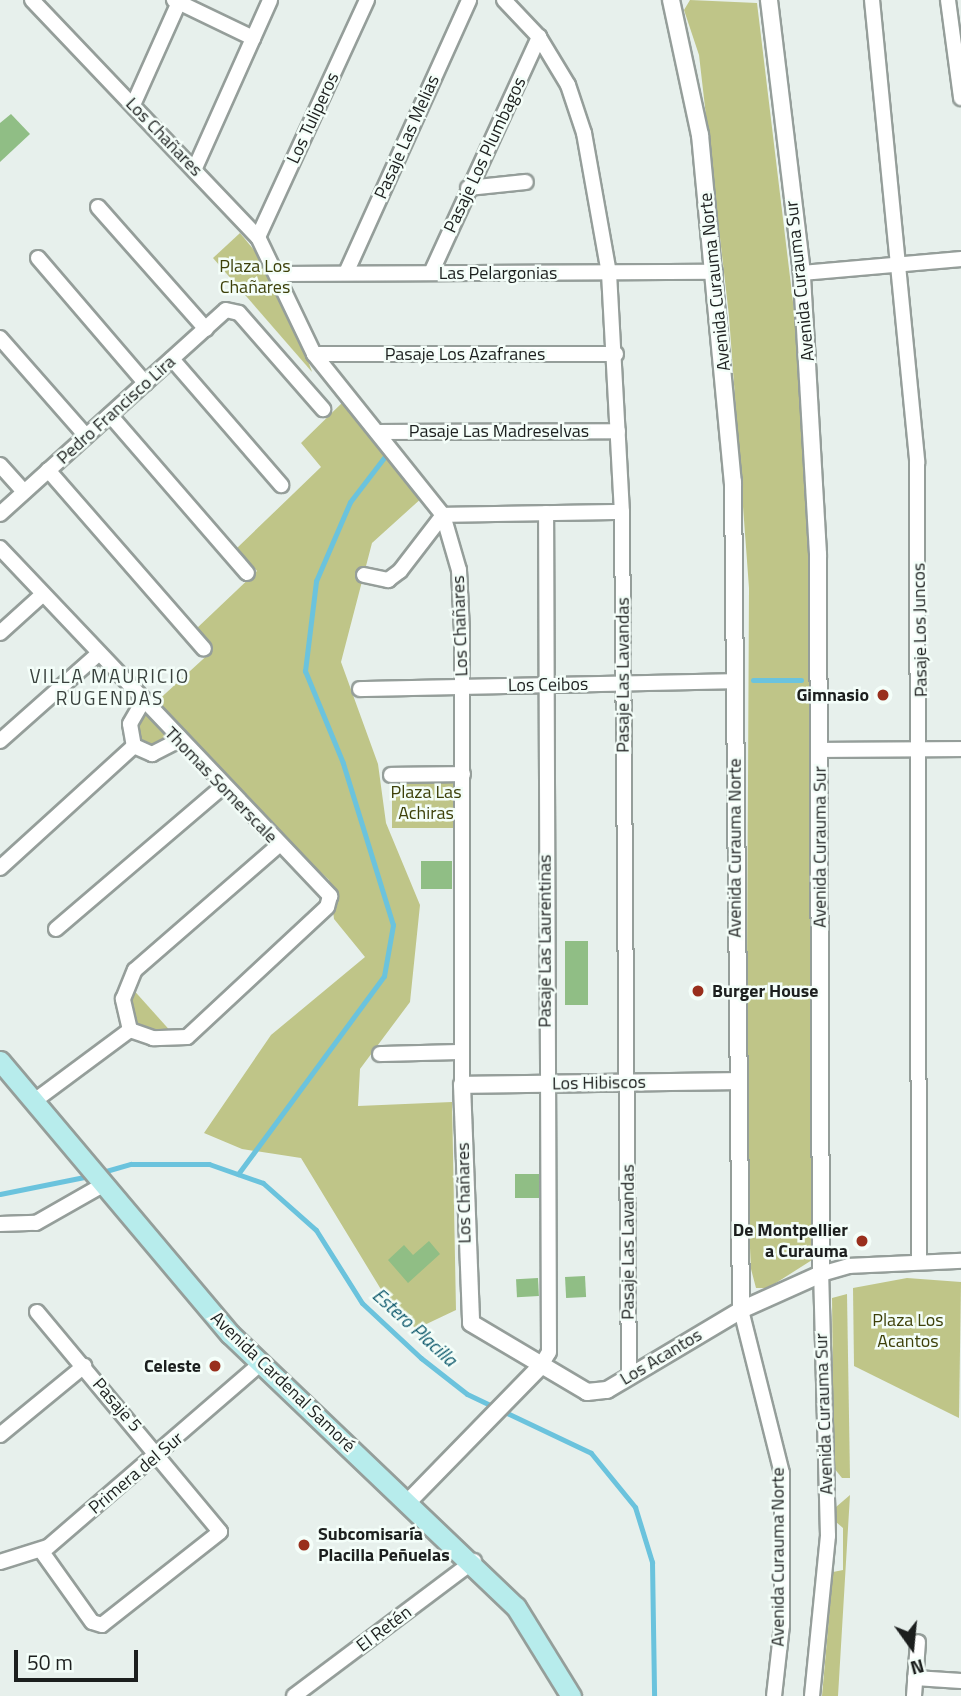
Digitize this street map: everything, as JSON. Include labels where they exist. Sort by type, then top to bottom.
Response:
[{"type":"main road","name":"Avenida Cardenal Samoré","points":[[0,1060],[102,1186],[260,1364],[410,1500],[474,1561],[516,1607],[571,1696]]},
{"type":"street","name":"Los Chañares","points":[[32,0],[258,237],[281,274],[314,355],[379,432],[443,515],[459,570],[463,774],[461,1052],[468,1313],[483,1334],[540,1367]]},
{"type":"street","points":[[195,168],[270,0]]},
{"type":"street","name":"Los Tuliperos","points":[[258,237],[368,0]]},
{"type":"street","name":"Pasaje Las Melias","points":[[346,273],[469,0]]},
{"type":"street","name":"Pasaje Las Lavandas","points":[[504,0],[540,37],[568,85],[584,133],[609,273],[616,354],[622,512],[629,1377]]},
{"type":"street","name":"Avenida Curauma Norte","points":[[671,0],[700,135],[733,482],[735,1081],[741,1310],[782,1473],[782,1625],[774,1696]]},
{"type":"street","name":"Avenida Curauma Sur","points":[[769,0],[802,273],[818,554],[821,1275],[828,1536],[812,1696]]},
{"type":"street","name":"Pasaje Los Juncos","points":[[872,0],[901,261],[917,462],[922,749],[919,1262]]},
{"type":"street","points":[[948,0],[961,98]]},
{"type":"street","points":[[133,105],[176,1],[253,38]]},
{"type":"street","name":"Pasaje Los Plumbagos","points":[[431,273],[468,187],[540,37]]},
{"type":"street","points":[[468,187],[526,182]]},
{"type":"street","points":[[98,207],[206,328]]},
{"type":"street","points":[[38,258],[145,383]]},
{"type":"street","points":[[802,273],[901,261],[961,259]]},
{"type":"street","name":"Las Pelargonias","points":[[281,274],[715,272]]},
{"type":"street","name":"Pedro Francisco Lira","points":[[0,513],[206,328],[233,309],[323,409]]},
{"type":"street","points":[[0,338],[86,436]]},
{"type":"street","name":"Pasaje Los Azafranes","points":[[314,355],[616,354]]},
{"type":"street","points":[[172,359],[281,485]]},
{"type":"street","points":[[110,415],[247,573]]},
{"type":"street","name":"Pasaje Las Madreselvas","points":[[379,432],[618,431]]},
{"type":"street","points":[[0,465],[24,492]]},
{"type":"street","points":[[48,470],[204,649]]},
{"type":"street","points":[[364,575],[388,580],[400,571],[443,515],[622,512]]},
{"type":"street","name":"Pasaje Las Laurentinas","points":[[540,1367],[549,1352],[544,1084],[546,513]]},
{"type":"street","name":"Thomas Somerscale","points":[[0,548],[221,788],[330,896],[327,907],[187,1037],[153,1038],[130,1030]]},
{"type":"street","points":[[0,633],[42,595]]},
{"type":"street","points":[[0,741],[97,655]]},
{"type":"street","name":"Los Ceibos","points":[[360,689],[735,681]]},
{"type":"street","points":[[134,746],[130,724],[142,703]]},
{"type":"street","points":[[134,746],[152,754],[177,741]]},
{"type":"street","points":[[0,868],[134,746]]},
{"type":"street","points":[[820,750],[961,748]]},
{"type":"street","points":[[391,775],[463,774]]},
{"type":"street","points":[[56,929],[221,788]]},
{"type":"street","points":[[33,1102],[130,1030],[123,999],[135,970],[278,845]]},
{"type":"street","points":[[380,1054],[461,1052]]},
{"type":"street","name":"Los Hibiscos","points":[[463,1085],[735,1081]]},
{"type":"street","points":[[0,1224],[36,1223],[102,1186]]},
{"type":"street","name":"Los Acantos","points":[[540,1367],[587,1391],[607,1390],[741,1310],[821,1275],[919,1262],[961,1261]]},
{"type":"street","name":"Pasaje 5","points":[[37,1312],[159,1454],[220,1532],[102,1625],[92,1622],[42,1552]]},
{"type":"street","name":"Primera del Sur","points":[[0,1562],[42,1552],[159,1454],[260,1364]]},
{"type":"street","points":[[0,1435],[84,1366]]},
{"type":"street","points":[[410,1500],[540,1367]]},
{"type":"street","name":"El Retén","points":[[294,1696],[474,1561]]},
{"type":"street","points":[[914,1696],[918,1642]]},
{"type":"street","points":[[915,1678],[961,1681]]},
{"type":"green space","points":[[690,0],[757,3],[797,335],[810,572],[812,1260],[768,1288],[756,1288],[751,1269],[746,1164],[749,588],[729,316],[699,55],[684,10]]},
{"type":"green space","name":"Plaza Los Chañares","points":[[240,233],[280,282],[312,372],[213,258]]},
{"type":"green space","points":[[345,400],[424,496],[372,543],[341,662],[378,764],[386,823],[420,905],[410,1002],[360,1069],[358,1106],[452,1102],[456,1310],[416,1329],[385,1296],[301,1158],[242,1149],[204,1133],[271,1035],[365,957],[334,919],[329,880],[227,785],[154,704],[213,650],[196,629],[257,571],[237,548],[321,467],[301,443]]},
{"type":"green space","points":[[142,703],[177,741],[142,751],[130,724]]},
{"type":"green space","name":"Plaza Las Achiras","points":[[392,779],[460,779],[460,828],[392,828]]},
{"type":"green space","points":[[130,986],[174,1035],[135,1026]]},
{"type":"green space","name":"Plaza Los Acantos","points":[[907,1278],[961,1282],[959,1418],[854,1366],[853,1288]]},
{"type":"green space","points":[[847,1294],[850,1478],[842,1478],[834,1468],[832,1298]]},
{"type":"green space","points":[[850,1495],[838,1696],[822,1696],[833,1572],[843,1570],[843,1528],[836,1522],[836,1507]]},
{"type":"building","points":[[11,114],[30,134],[0,162],[0,123]]},
{"type":"building","points":[[421,861],[452,861],[452,889],[421,889]]},
{"type":"building","points":[[565,941],[588,941],[588,1005],[565,1005]]},
{"type":"building","points":[[515,1174],[539,1174],[539,1198],[515,1198]]},
{"type":"building","points":[[429,1241],[440,1254],[408,1283],[388,1260],[404,1245],[413,1255]]},
{"type":"building","points":[[585,1276],[586,1297],[566,1298],[565,1277]]},
{"type":"building","points":[[538,1278],[539,1296],[517,1297],[516,1279]]},
{"type":"waterway","points":[[238,1174],[384,976],[393,925],[343,763],[305,671],[316,581],[350,502],[389,451]]},
{"type":"waterway","points":[[753,680],[801,680]]},
{"type":"waterway","name":"Estero Placilla","points":[[99,1173],[131,1164],[209,1164],[263,1183],[316,1230],[362,1303],[421,1358],[467,1394],[591,1453],[635,1507],[652,1562],[654,1696]]},
{"type":"waterway","name":"Estero Placilla","points":[[0,1194],[89,1176]]},
{"type":"place","name":"Gimnasio","points":[[883,695]]},
{"type":"place","name":"Burger House","points":[[698,991]]},
{"type":"place","name":"De Montpellier a Curauma","points":[[862,1241]]},
{"type":"place","name":"Celeste","points":[[215,1366]]},
{"type":"place","name":"Subcomisaría Placilla Peñuelas","points":[[304,1545]]},
{"type":"district","name":"VILLA MAURICIO RUGENDAS","points":[[110,687]]}]
